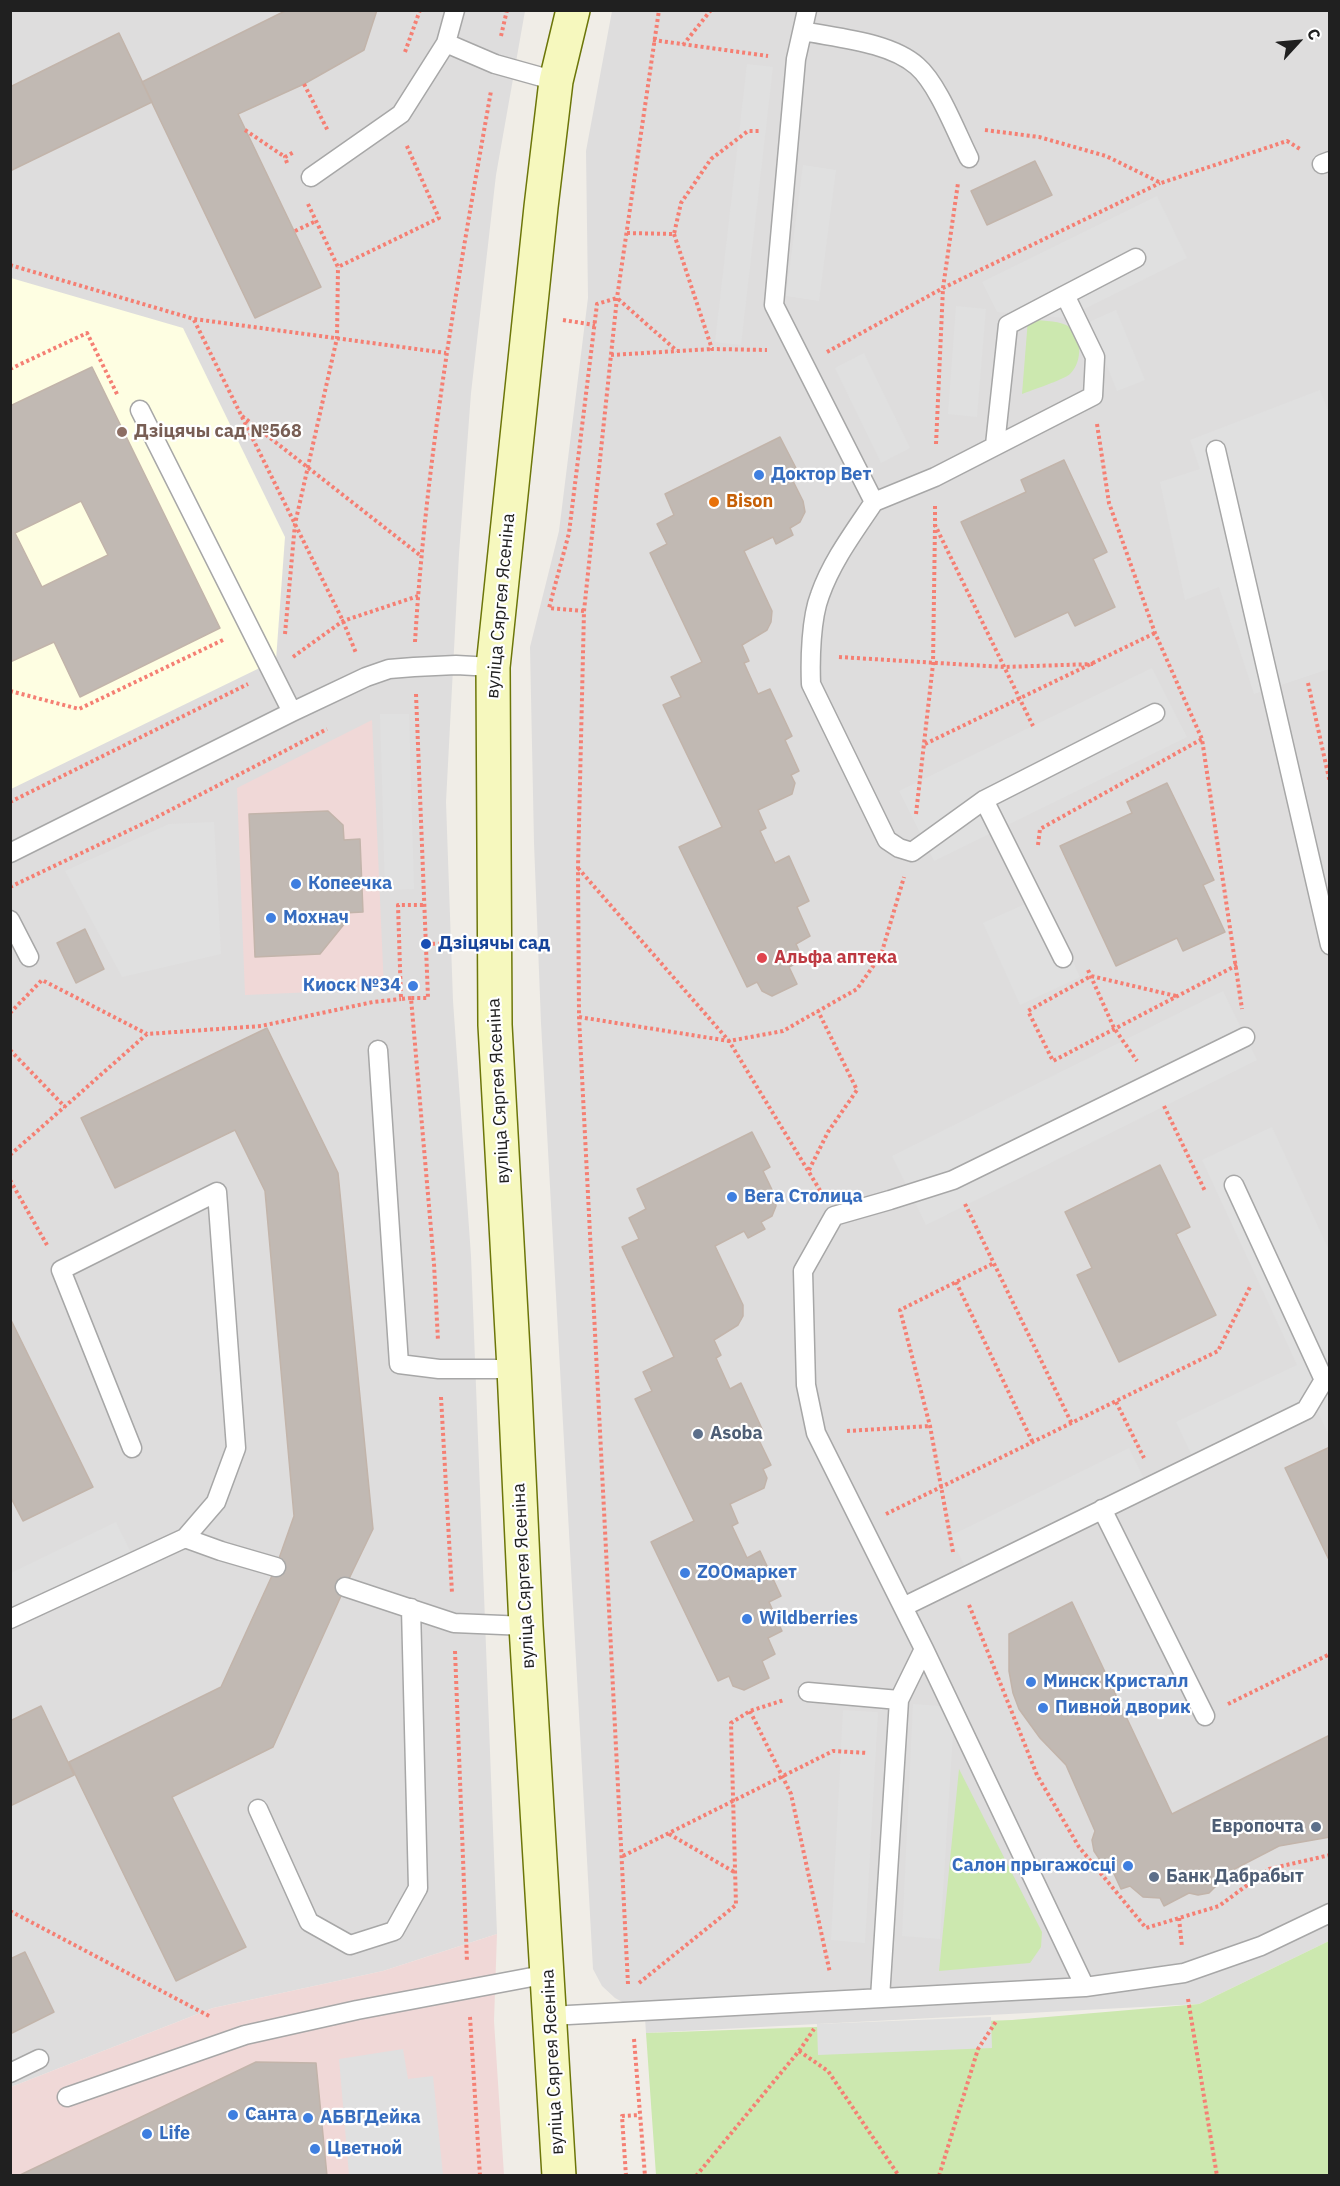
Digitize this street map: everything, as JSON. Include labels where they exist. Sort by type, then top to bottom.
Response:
[{"type":"main road","name":"вуліца Сяргея Ясеніна","points":[[559,2175],[526,1626],[495,1025],[493,667],[529,315],[556,81],[573,10]]},
{"type":"lane","points":[[311,177],[401,114],[446,43],[455,10]]},
{"type":"lane","points":[[807,10],[796,59],[774,305],[874,502]]},
{"type":"lane","points":[[803,31],[890,49],[917,66],[934,88],[969,158]]},
{"type":"lane","points":[[446,43],[495,64],[556,81]]},
{"type":"lane","points":[[994,445],[1008,325],[1136,258]]},
{"type":"lane","points":[[1065,295],[1095,357],[1093,396],[935,477],[874,502],[840,551],[819,597],[810,655],[811,684],[887,840],[899,848],[912,852],[984,800],[1155,713]]},
{"type":"lane","points":[[131,408],[277,669],[292,712]]},
{"type":"lane","points":[[1216,450],[1329,945]]},
{"type":"lane","points":[[10,853],[366,677],[389,669],[414,667],[456,665],[493,667]]},
{"type":"lane","points":[[984,800],[1063,958]]},
{"type":"lane","points":[[10,920],[29,957]]},
{"type":"lane","points":[[1085,1987],[864,1525],[816,1433],[806,1385],[803,1271],[834,1216],[953,1179],[1245,1037]]},
{"type":"lane","points":[[378,1050],[399,1364],[439,1369],[514,1369]]},
{"type":"lane","points":[[903,1607],[1306,1410],[1324,1380],[1234,1185]]},
{"type":"lane","points":[[10,1619],[185,1538],[216,1502],[236,1448],[217,1192],[61,1269],[132,1448]]},
{"type":"lane","points":[[1102,1509],[1205,1716]]},
{"type":"lane","points":[[185,1538],[276,1567]]},
{"type":"lane","points":[[345,1587],[454,1623],[526,1626]]},
{"type":"lane","points":[[258,1809],[309,1922],[351,1945],[394,1931],[418,1888],[411,1608]]},
{"type":"lane","points":[[880,1998],[899,1700],[924,1649]]},
{"type":"lane","points":[[808,1692],[899,1700]]},
{"type":"lane","points":[[550,2016],[1085,1987],[1184,1973],[1261,1946],[1329,1912]]},
{"type":"lane","points":[[67,2097],[245,2035],[468,1988],[548,1974]]},
{"type":"lane","points":[[10,2073],[39,2059]]},
{"type":"path","points":[[414,10],[419,13]]},
{"type":"path","points":[[10,1013],[42,980],[147,1034],[261,1026],[373,1002],[428,998],[414,667],[421,556],[446,353],[495,64],[507,10]]},
{"type":"path","points":[[659,10],[616,298],[584,611],[578,868],[579,1017],[629,1991],[736,1905],[731,1723],[750,1711],[808,1692]]},
{"type":"path","points":[[683,45],[711,10]]},
{"type":"path","points":[[653,40],[796,59]]},
{"type":"path","points":[[304,84],[329,134]]},
{"type":"path","points":[[979,129],[1039,136],[1106,156],[1161,183]]},
{"type":"path","points":[[245,130],[285,157]]},
{"type":"path","points":[[712,349],[674,234],[681,203],[711,159],[748,131],[791,131]]},
{"type":"path","points":[[805,364],[944,288],[1161,183],[1287,141],[1325,162]]},
{"type":"path","points":[[295,231],[316,221]]},
{"type":"path","points":[[627,233],[674,234]]},
{"type":"path","points":[[10,265],[194,319],[446,353]]},
{"type":"path","points":[[277,669],[295,524],[337,338],[338,267]]},
{"type":"path","points":[[616,298],[678,351]]},
{"type":"path","points":[[584,611],[549,608],[569,533],[597,304],[616,298]]},
{"type":"path","points":[[194,319],[343,621],[366,677]]},
{"type":"path","points":[[10,369],[87,333],[131,408]]},
{"type":"path","points":[[611,355],[712,349],[772,350]]},
{"type":"path","points":[[242,416],[421,556]]},
{"type":"path","points":[[579,1017],[729,1041],[783,1032],[857,989],[881,955],[912,852],[933,664],[935,525]]},
{"type":"path","points":[[10,802],[277,669],[343,621],[418,596]]},
{"type":"path","points":[[924,744],[1155,633]]},
{"type":"path","points":[[10,691],[79,710],[226,639]]},
{"type":"path","points":[[810,655],[1004,667],[1092,664]]},
{"type":"path","points":[[1308,683],[1329,783]]},
{"type":"path","points":[[408,697],[416,697]]},
{"type":"path","points":[[1019,699],[1033,726]]},
{"type":"path","points":[[10,887],[153,819],[328,728]]},
{"type":"path","points":[[1038,852],[1040,829],[1202,739]]},
{"type":"path","points":[[578,868],[729,1041],[809,1170],[834,1216]]},
{"type":"path","points":[[401,999],[398,905],[425,905]]},
{"type":"path","points":[[1176,996],[1091,976],[1028,1011],[1053,1061],[1237,964]]},
{"type":"path","points":[[1086,966],[1114,1028],[1152,1083],[1208,1197]]},
{"type":"path","points":[[411,998],[434,1264],[454,1623],[468,1988],[480,2175]]},
{"type":"path","points":[[809,1170],[828,1132],[857,1090],[818,1011]]},
{"type":"path","points":[[10,1155],[147,1034]]},
{"type":"path","points":[[10,1050],[65,1107]]},
{"type":"path","points":[[953,1179],[1072,1424]]},
{"type":"path","points":[[10,1180],[61,1269]]},
{"type":"path","points":[[994,1263],[900,1310],[930,1426],[959,1580],[1037,1775],[1079,1847],[1146,1928],[1219,1906],[1269,1869],[1329,1855]]},
{"type":"path","points":[[956,1282],[1033,1443]]},
{"type":"path","points":[[864,1525],[1218,1351],[1251,1286]]},
{"type":"path","points":[[1116,1402],[1157,1482]]},
{"type":"path","points":[[816,1433],[930,1426]]},
{"type":"path","points":[[1205,1716],[1329,1654]]},
{"type":"path","points":[[750,1711],[791,1794],[830,1974]]},
{"type":"path","points":[[623,1856],[833,1751],[895,1755]]},
{"type":"path","points":[[668,1834],[736,1873]]},
{"type":"path","points":[[10,1911],[245,2035]]},
{"type":"path","points":[[1184,1973],[1217,2175]]},
{"type":"path","points":[[939,2175],[978,2049],[1015,1991]]},
{"type":"path","points":[[696,2175],[799,2051],[832,2001]]},
{"type":"path","points":[[632,2010],[645,2175]]},
{"type":"path","points":[[799,2051],[828,2071],[899,2175]]},
{"type":"path","points":[[626,2175],[622,2116],[640,2115]]},
{"type":"shaded area","points":[[11,11],[525,11],[496,175],[471,393],[459,554],[446,802],[453,1001],[471,1256],[497,1934],[383,1971],[213,2008],[11,2087]]},
{"type":"shaded area","points":[[612,11],[1329,11],[1329,1941],[1199,2004],[646,2033],[644,2003],[626,2004],[615,1998],[602,1986],[593,1969],[541,1023],[530,647],[559,531],[588,298],[586,151]]},
{"type":"shaded area","points":[[747,64],[773,67],[741,345],[715,342]]},
{"type":"shaded area","points":[[803,165],[836,170],[819,301],[786,296]]},
{"type":"shaded area","points":[[1157,196],[1187,258],[1066,318],[997,312],[982,282]]},
{"type":"shaded area","name":"Дзіцячы сад №568","points":[[11,278],[183,328],[285,537],[276,660],[11,789]]},
{"type":"shaded area","points":[[956,306],[986,309],[977,417],[948,414]]},
{"type":"shaded area","points":[[1116,310],[1145,380],[1117,391],[1089,322]]},
{"type":"shaded area","points":[[864,353],[910,448],[881,463],[835,368]]},
{"type":"shaded area","points":[[1320,390],[1330,416],[1329,669],[1254,694],[1219,587],[1185,600],[1160,482],[1200,469],[1190,440]]},
{"type":"shaded area","points":[[1152,668],[1187,737],[934,861],[899,791]]},
{"type":"shaded area","points":[[380,714],[409,714],[414,889],[385,890]]},
{"type":"shaded area","points":[[372,720],[384,989],[245,995],[237,788]]},
{"type":"shaded area","points":[[214,822],[221,954],[122,977],[65,871],[169,824]]},
{"type":"shaded area","points":[[1043,896],[1080,977],[1020,1005],[983,923]]},
{"type":"shaded area","points":[[1223,991],[1257,1060],[926,1225],[892,1156]]},
{"type":"shaded area","points":[[1272,1127],[1329,1250],[1329,1436],[1312,1399],[1192,1456],[1176,1422],[1297,1365],[1202,1160]]},
{"type":"shaded area","points":[[1129,1448],[1144,1479],[965,1567],[950,1536]]},
{"type":"shaded area","points":[[116,1522],[131,1553],[11,1612],[11,1573]]},
{"type":"shaded area","points":[[913,1704],[941,1706],[953,1732],[940,1939],[902,1936]]},
{"type":"shaded area","points":[[843,1710],[878,1712],[865,1943],[831,1940]]},
{"type":"shaded area","points":[[497,1934],[494,2021],[504,2175],[11,2176],[11,2087],[213,2008],[383,1971]]},
{"type":"shaded area","points":[[991,2017],[992,2048],[818,2055],[817,2024]]},
{"type":"shaded area","points":[[403,2049],[408,2079],[433,2076],[443,2175],[349,2175],[339,2059]]},
{"type":"green space","points":[[1028,319],[1057,322],[1072,329],[1078,341],[1079,355],[1070,374],[1022,394]]},
{"type":"green space","points":[[959,1769],[1042,1932],[1041,1947],[1030,1963],[939,1971]]},
{"type":"green space","points":[[1329,1941],[1329,2175],[656,2175],[646,2033],[1012,2020],[1199,2004]]},
{"type":"building","points":[[287,10],[377,10],[364,50],[304,84],[238,114],[321,287],[255,318],[142,82]]},
{"type":"building","points":[[119,33],[152,102],[10,171],[10,87]]},
{"type":"building","points":[[1035,161],[1052,195],[987,225],[971,191]]},
{"type":"building","points":[[92,367],[220,628],[80,697],[54,642],[10,662],[10,406]],"holes":[[[81,501],[108,555],[42,587],[15,533]]]},
{"type":"building","points":[[780,437],[798,472],[791,477],[803,501],[805,512],[800,522],[790,528],[793,535],[776,544],[773,537],[744,551],[772,611],[771,622],[767,630],[742,645],[749,661],[744,663],[758,694],[770,689],[792,736],[785,740],[799,771],[791,775],[795,783],[792,794],[758,810],[766,828],[760,831],[775,863],[789,856],[809,901],[797,907],[810,936],[796,944],[803,960],[789,967],[797,984],[772,996],[762,991],[757,982],[747,987],[679,847],[722,827],[663,705],[681,697],[671,677],[702,662],[650,553],[667,544],[657,524],[674,515],[665,494]]},
{"type":"building","points":[[1064,460],[1107,552],[1093,559],[1115,607],[1075,626],[1068,612],[1015,637],[961,522],[1026,492],[1021,480]]},
{"type":"building","points":[[1167,783],[1214,880],[1203,885],[1225,932],[1183,951],[1177,938],[1116,966],[1060,846],[1132,813],[1127,802]]},
{"type":"building","points":[[328,811],[343,825],[344,840],[360,839],[363,912],[344,913],[345,923],[320,954],[255,957],[249,814]]},
{"type":"building","points":[[85,929],[104,969],[76,983],[57,943]]},
{"type":"building","points":[[267,1028],[338,1173],[373,1529],[273,1747],[172,1797],[246,1947],[176,1981],[69,1762],[221,1687],[276,1567],[294,1516],[265,1191],[235,1130],[115,1188],[81,1118]]},
{"type":"building","points":[[752,1132],[770,1167],[763,1171],[775,1196],[776,1206],[772,1216],[761,1222],[765,1229],[748,1238],[744,1231],[715,1246],[743,1305],[743,1316],[738,1325],[714,1340],[721,1355],[716,1358],[730,1389],[741,1383],[763,1431],[756,1434],[771,1465],[763,1469],[767,1478],[764,1488],[730,1504],[738,1523],[732,1526],[747,1558],[760,1551],[781,1596],[769,1602],[782,1631],[768,1638],[775,1654],[762,1661],[769,1678],[744,1690],[733,1686],[729,1676],[718,1681],[651,1542],[694,1521],[635,1399],[652,1391],[643,1372],[674,1357],[622,1247],[639,1239],[629,1218],[646,1209],[637,1189]]},
{"type":"building","points":[[1160,1165],[1190,1227],[1176,1234],[1216,1315],[1119,1362],[1077,1275],[1092,1268],[1065,1212]]},
{"type":"building","points":[[10,1318],[93,1487],[23,1521],[10,1496]]},
{"type":"building","points":[[1330,1447],[1330,1562],[1285,1468]]},
{"type":"building","points":[[1072,1602],[1172,1814],[1330,1735],[1330,1837],[1279,1846],[1221,1876],[1217,1885],[1209,1893],[1198,1895],[1189,1893],[1164,1906],[1160,1898],[1143,1897],[1130,1886],[1121,1889],[1109,1863],[1100,1860],[1094,1851],[1092,1840],[1095,1831],[1066,1765],[1040,1738],[1019,1709],[1009,1671],[1009,1634]]},
{"type":"building","points":[[41,1706],[74,1775],[10,1806],[10,1721]]},
{"type":"building","points":[[25,1952],[54,2012],[10,2034],[10,1959]]},
{"type":"building","name":"Санта","points":[[256,2062],[316,2063],[327,2176],[18,2176]]},
{"type":"place","name":"Дзіцячы сад №568","points":[[122,432]]},
{"type":"place","name":"Доктор Вет","points":[[759,475]]},
{"type":"place","name":"Bison","points":[[714,502]]},
{"type":"place","name":"Копеечка","points":[[296,884]]},
{"type":"place","name":"Мохнач","points":[[271,918]]},
{"type":"place","name":"Дзіцячы сад","points":[[426,944]]},
{"type":"place","name":"Альфа аптека","points":[[762,958]]},
{"type":"place","name":"Киоск №34","points":[[413,986]]},
{"type":"place","name":"Вега Столица","points":[[732,1197]]},
{"type":"place","name":"Asoba","points":[[698,1434]]},
{"type":"place","name":"ZOOмаркет","points":[[685,1573]]},
{"type":"place","name":"Wildberries","points":[[747,1619]]},
{"type":"place","name":"Минск Кристалл","points":[[1031,1682]]},
{"type":"place","name":"Пивной дворик","points":[[1043,1708]]},
{"type":"place","name":"Европочта","points":[[1316,1827]]},
{"type":"place","name":"Салон прыгажосці","points":[[1128,1866]]},
{"type":"place","name":"Банк Дабрабыт","points":[[1154,1877]]},
{"type":"place","name":"Санта","points":[[233,2115]]},
{"type":"place","name":"АБВГДейка","points":[[308,2118]]},
{"type":"place","name":"Life","points":[[147,2134]]},
{"type":"place","name":"Цветной","points":[[315,2149]]}]
